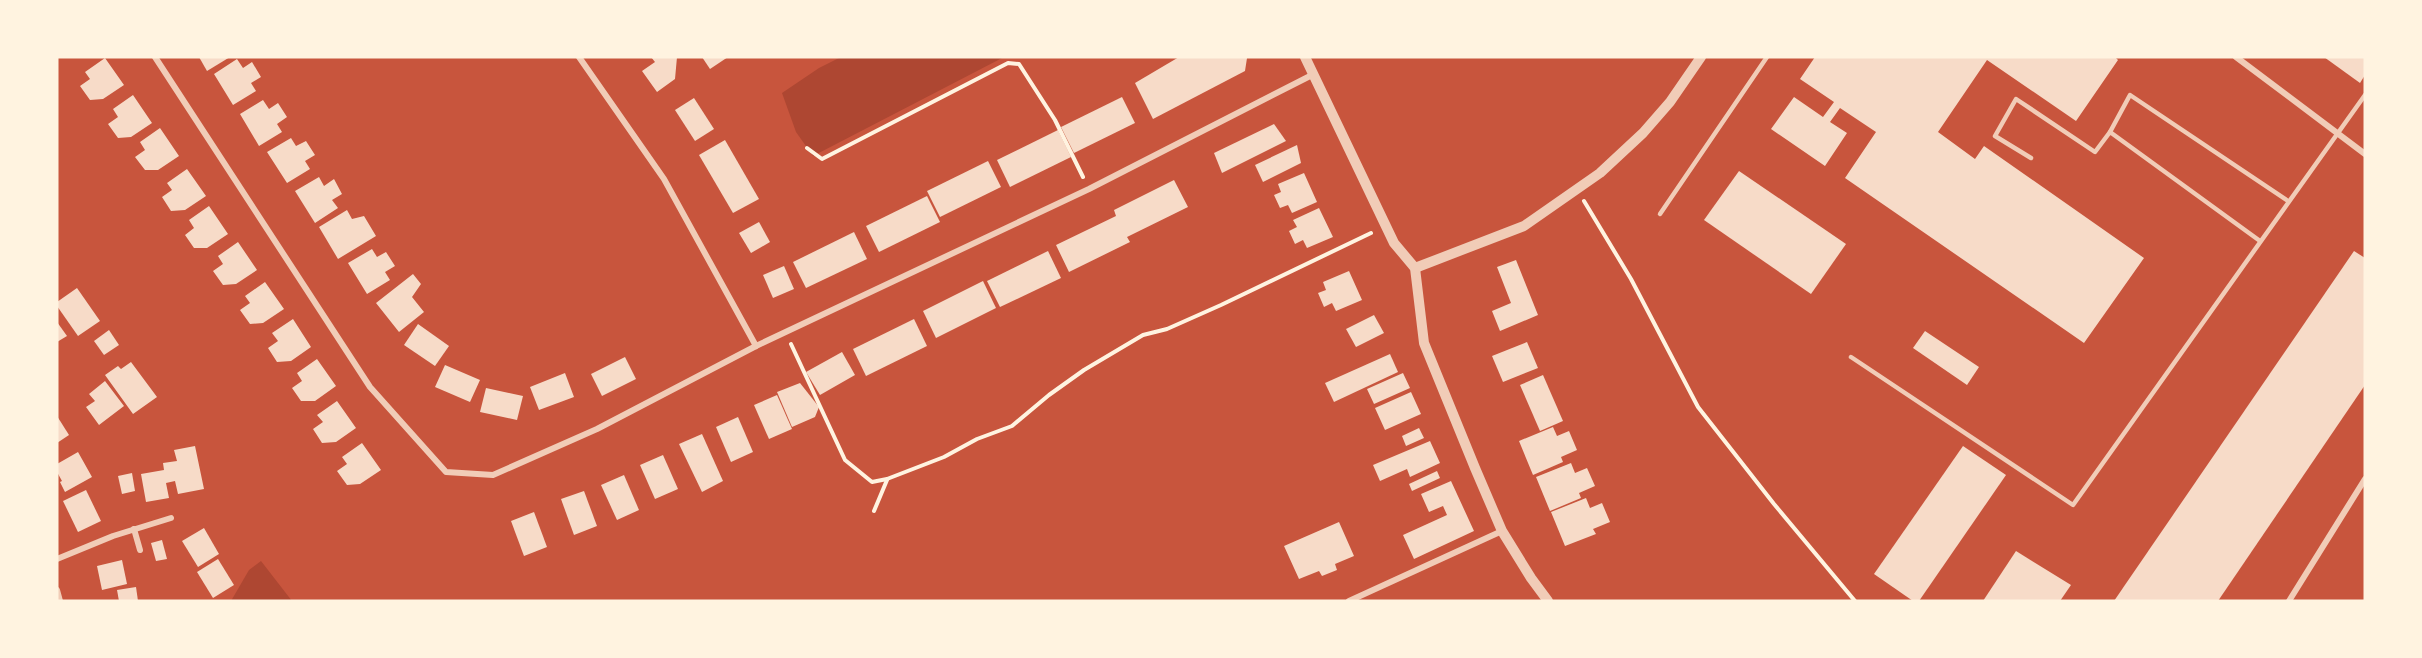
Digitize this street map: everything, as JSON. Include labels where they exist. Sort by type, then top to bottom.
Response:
[{"type":"street","points":[[155,57],[370,387],[446,472],[493,475],[597,429],[756,346],[1089,189],[1314,74]]},
{"type":"street","points":[[579,57],[663,179],[756,346]]},
{"type":"street","points":[[1305,57],[1385,226],[1394,243],[1415,268],[1424,343],[1502,531],[1548,601]]},
{"type":"street","points":[[1415,268],[1524,226],[1577,189],[1600,172],[1643,133],[1670,102],[1701,57]]},
{"type":"street","points":[[2236,57],[2365,154]]},
{"type":"street","points":[[2289,601],[2365,478]]},
{"type":"street","points":[[57,559],[134,529],[171,518]]},
{"type":"street","points":[[134,529],[140,550]]},
{"type":"street","points":[[1349,601],[1502,531]]},
{"type":"street","points":[[57,590],[60,601]]},
{"type":"lane","points":[[1660,214],[1767,57]]},
{"type":"lane","points":[[2031,158],[1995,136],[2016,99],[2095,152],[2110,132],[2130,95],[2288,201]]},
{"type":"lane","points":[[1851,357],[2073,505],[2365,95]]},
{"type":"lane","points":[[2110,132],[2260,241]]},
{"type":"path","points":[[807,148],[822,159],[1008,63],[1019,64],[1055,120],[1089,189]]},
{"type":"path","points":[[1577,189],[1631,279],[1698,407],[1774,504],[1856,601]]},
{"type":"path","points":[[788,332],[792,351],[845,460],[872,482],[887,479],[944,457],[1012,426],[1084,370],[1143,335],[1167,329],[1221,305],[1385,226]]},
{"type":"path","points":[[874,511],[887,479]]},
{"type":"shaded area","points":[[841,57],[1004,57],[813,156],[796,132],[782,93],[819,68]]},
{"type":"shaded area","points":[[261,561],[292,601],[231,601],[249,570]]},
{"type":"building","points":[[199,57],[230,57],[207,71]]},
{"type":"building","points":[[651,57],[677,57],[675,79],[657,92],[642,71],[655,62]]},
{"type":"building","points":[[702,57],[728,57],[710,69]]},
{"type":"building","points":[[1179,57],[1247,58],[1245,71],[1153,119],[1135,83]]},
{"type":"building","points":[[1815,57],[2115,57],[2118,60],[2076,121],[1987,60],[1938,132],[1975,159],[1984,146],[2144,258],[2084,343],[1845,178],[1876,132],[1840,108],[1830,122],[1847,133],[1825,166],[1771,129],[1794,97],[1823,117],[1834,102],[1800,79]]},
{"type":"building","points":[[2324,57],[2365,57],[2365,75],[2360,83]]},
{"type":"building","points":[[105,58],[124,85],[103,99],[90,100],[80,86],[90,79],[85,72]]},
{"type":"building","points":[[237,59],[243,68],[252,62],[261,77],[251,83],[256,91],[233,105],[214,74]]},
{"type":"building","points":[[133,95],[152,123],[131,137],[118,138],[108,124],[118,117],[113,109]]},
{"type":"building","points":[[1122,97],[1135,123],[1074,153],[1061,127]]},
{"type":"building","points":[[694,98],[714,129],[695,141],[675,110]]},
{"type":"building","points":[[263,100],[269,109],[278,103],[287,117],[277,124],[282,132],[259,146],[240,114]]},
{"type":"building","points":[[1274,124],[1286,141],[1222,173],[1214,153]]},
{"type":"building","points":[[160,128],[179,156],[158,170],[145,170],[135,157],[145,150],[140,142]]},
{"type":"building","points":[[1058,130],[1071,157],[1010,187],[997,160]]},
{"type":"building","points":[[291,138],[296,146],[306,141],[315,155],[305,161],[310,169],[287,183],[267,152]]},
{"type":"building","points":[[725,140],[759,199],[733,213],[699,155]]},
{"type":"building","points":[[1297,145],[1301,163],[1263,182],[1255,165]]},
{"type":"building","points":[[988,161],[1001,187],[940,217],[927,191]]},
{"type":"building","points":[[187,169],[206,196],[185,210],[171,211],[162,197],[172,190],[167,183]]},
{"type":"building","points":[[1739,171],[1846,244],[1811,294],[1704,220]]},
{"type":"building","points":[[1304,173],[1317,202],[1292,213],[1288,205],[1280,208],[1274,195],[1281,192],[1278,184]]},
{"type":"building","points":[[319,177],[324,186],[334,179],[342,194],[332,200],[338,208],[315,223],[295,191]]},
{"type":"building","points":[[1174,180],[1188,207],[1127,237],[1130,242],[1069,272],[1056,245],[1116,216],[1114,210]]},
{"type":"building","points":[[927,196],[940,222],[879,252],[866,226]]},
{"type":"building","points":[[209,206],[228,234],[207,248],[194,248],[185,235],[194,228],[189,220]]},
{"type":"building","points":[[1319,208],[1333,237],[1307,248],[1303,240],[1295,244],[1289,231],[1297,227],[1293,220]]},
{"type":"building","points":[[347,210],[352,219],[364,216],[376,236],[338,259],[319,227]]},
{"type":"building","points":[[759,222],[770,242],[751,253],[739,233]]},
{"type":"building","points":[[854,232],[867,259],[806,288],[793,262]]},
{"type":"building","points":[[238,242],[257,270],[236,284],[223,285],[213,271],[223,264],[218,256]]},
{"type":"building","points":[[372,249],[377,257],[386,252],[395,266],[385,272],[390,280],[367,294],[348,263]]},
{"type":"building","points":[[1048,251],[1061,278],[1000,307],[987,281]]},
{"type":"building","points":[[2354,251],[2365,258],[2365,385],[2218,601],[2114,601]]},
{"type":"building","points":[[1516,260],[1538,315],[1500,331],[1492,311],[1511,303],[1497,267]]},
{"type":"building","points":[[784,266],[794,289],[773,298],[763,275]]},
{"type":"building","points":[[1349,271],[1362,300],[1336,311],[1332,303],[1324,307],[1318,293],[1326,290],[1323,282]]},
{"type":"building","points":[[413,274],[421,284],[412,297],[424,312],[399,332],[376,303]]},
{"type":"building","points":[[983,281],[996,308],[936,338],[923,311]]},
{"type":"building","points":[[265,282],[284,309],[263,323],[250,324],[240,310],[250,303],[245,296]]},
{"type":"building","points":[[77,288],[100,321],[78,336],[57,306],[57,302]]},
{"type":"building","points":[[1374,315],[1384,333],[1356,347],[1346,329]]},
{"type":"building","points":[[293,319],[311,347],[291,361],[277,362],[268,348],[278,341],[272,333]]},
{"type":"building","points":[[914,319],[927,346],[866,376],[853,349]]},
{"type":"building","points":[[57,322],[67,336],[57,342]]},
{"type":"building","points":[[418,324],[449,346],[435,366],[404,345]]},
{"type":"building","points":[[109,330],[119,345],[104,355],[94,341]]},
{"type":"building","points":[[1925,331],[1979,367],[1967,385],[1913,348]]},
{"type":"building","points":[[1527,342],[1538,368],[1503,382],[1492,356]]},
{"type":"building","points":[[842,352],[855,375],[820,395],[806,372]]},
{"type":"building","points":[[1390,354],[1398,372],[1334,402],[1325,383]]},
{"type":"building","points":[[625,357],[636,379],[602,396],[591,374]]},
{"type":"building","points":[[317,359],[336,386],[315,401],[301,401],[292,388],[302,381],[297,373]]},
{"type":"building","points":[[131,362],[157,397],[133,414],[105,375],[118,366],[121,369]]},
{"type":"building","points":[[445,365],[480,380],[470,402],[435,387]]},
{"type":"building","points":[[565,373],[574,397],[539,410],[530,387]]},
{"type":"building","points":[[1403,373],[1410,388],[1374,404],[1367,389]]},
{"type":"building","points":[[1543,375],[1563,421],[1540,431],[1520,385]]},
{"type":"building","points":[[105,381],[124,406],[99,425],[86,407],[95,401],[89,394]]},
{"type":"building","points":[[800,383],[819,407],[815,417],[792,427],[777,392]]},
{"type":"building","points":[[486,388],[523,396],[517,420],[480,412]]},
{"type":"building","points":[[1411,392],[1421,414],[1385,430],[1375,408]]},
{"type":"building","points":[[777,395],[792,429],[769,439],[754,405]]},
{"type":"building","points":[[337,401],[356,428],[336,442],[322,443],[313,429],[323,422],[317,415]]},
{"type":"building","points":[[57,416],[69,435],[57,443]]},
{"type":"building","points":[[738,417],[753,452],[731,462],[716,427]]},
{"type":"building","points":[[1553,427],[1557,436],[1569,431],[1577,450],[1561,457],[1563,462],[1533,475],[1519,441]]},
{"type":"building","points":[[1419,428],[1424,438],[1406,446],[1402,436]]},
{"type":"building","points":[[702,434],[723,481],[702,492],[679,444]]},
{"type":"building","points":[[1430,441],[1440,463],[1410,477],[1407,469],[1380,481],[1373,465]]},
{"type":"building","points":[[362,443],[381,470],[360,484],[347,485],[337,471],[347,464],[342,457]]},
{"type":"building","points":[[195,446],[204,489],[178,494],[175,481],[166,483],[169,498],[146,502],[141,474],[164,470],[163,463],[177,461],[174,450]]},
{"type":"building","points":[[1963,446],[2006,475],[1919,601],[1913,601],[1874,574]]},
{"type":"building","points":[[78,452],[92,477],[65,492],[57,472],[57,464]]},
{"type":"building","points":[[663,455],[678,489],[655,499],[640,465]]},
{"type":"building","points":[[1571,463],[1575,473],[1587,468],[1595,486],[1579,493],[1581,498],[1550,511],[1536,477]]},
{"type":"building","points":[[1437,471],[1440,478],[1412,491],[1409,484]]},
{"type":"building","points":[[132,473],[135,491],[122,494],[118,476]]},
{"type":"building","points":[[624,475],[639,510],[617,520],[601,485]]},
{"type":"building","points":[[1451,481],[1474,531],[1414,559],[1403,535],[1447,515],[1443,506],[1429,512],[1421,494]]},
{"type":"building","points":[[86,490],[101,521],[78,532],[63,501]]},
{"type":"building","points":[[584,491],[597,526],[574,535],[561,499]]},
{"type":"building","points":[[1586,498],[1590,508],[1602,503],[1610,522],[1593,529],[1596,534],[1565,546],[1551,512]]},
{"type":"building","points":[[534,512],[547,547],[524,556],[511,521]]},
{"type":"building","points":[[1339,522],[1354,556],[1335,564],[1337,570],[1322,576],[1319,571],[1299,579],[1284,546]]},
{"type":"building","points":[[204,528],[219,554],[198,567],[182,541]]},
{"type":"building","points":[[162,540],[167,559],[156,561],[151,543]]},
{"type":"building","points":[[2016,551],[2071,585],[2060,601],[1983,601]]},
{"type":"building","points":[[218,559],[234,585],[213,598],[197,572]]},
{"type":"building","points":[[122,560],[127,584],[102,590],[97,566]]},
{"type":"building","points":[[136,587],[138,601],[119,601],[117,590]]}]
